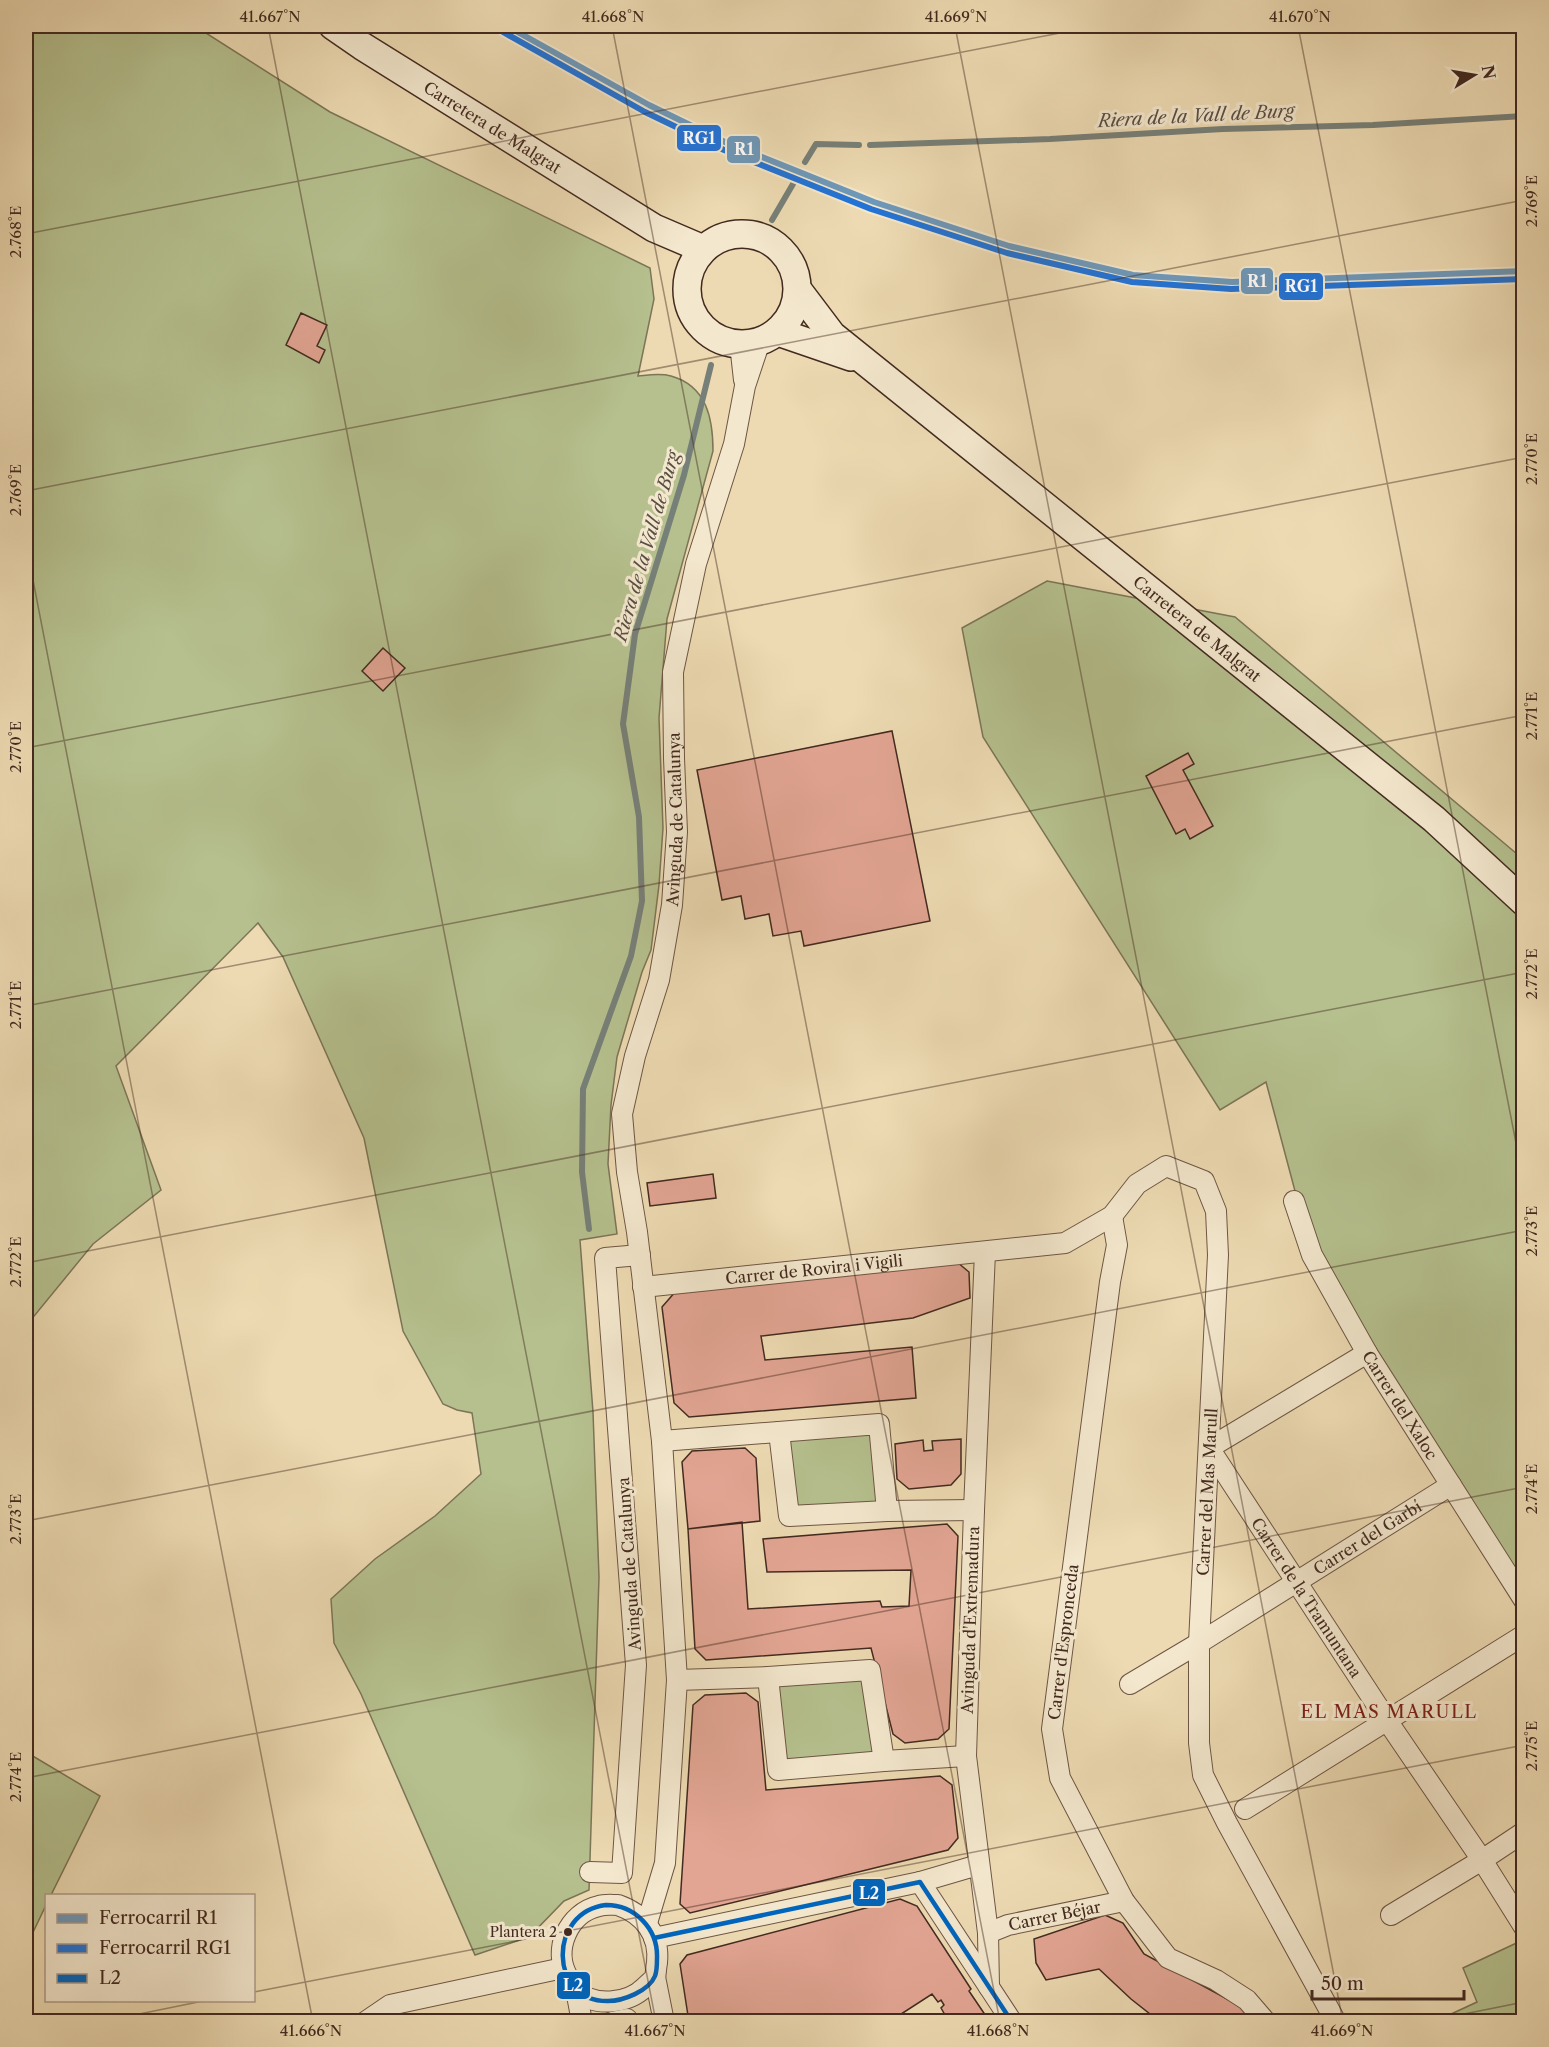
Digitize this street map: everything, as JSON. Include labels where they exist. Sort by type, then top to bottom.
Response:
[{"type":"street","name":"Carretera de Malgrat","points":[[333,26],[654,228],[702,249]]},
{"type":"street","name":"Carretera de Malgrat","points":[[654,228],[689,274]]},
{"type":"street","points":[[748,233],[765,238],[787,255],[796,273],[798,290],[794,310],[787,322],[760,339],[716,338],[705,330],[693,315],[687,295],[689,274],[702,249],[716,239],[730,234],[748,233]]},
{"type":"street","name":"Carretera de Malgrat","points":[[798,290],[832,335],[1434,819],[1524,902]]},
{"type":"street","name":"Carretera de Malgrat","points":[[760,339],[866,362]]},
{"type":"street","name":"Avinguda de Catalunya","points":[[651,1930],[665,1863],[677,1680],[662,1442],[640,1255],[627,1172],[622,1114],[635,1056],[659,980],[672,905],[677,832],[674,672],[696,564],[734,444],[745,386],[760,339]]},
{"type":"street","name":"Carrer del Mas Marull","points":[[985,1252],[1065,1243],[1112,1216],[1137,1184],[1166,1166],[1204,1181],[1216,1211],[1218,1256],[1199,1643],[1199,1743],[1203,1775],[1336,2022]]},
{"type":"street","name":"Carrer del Xaloc","points":[[1294,1201],[1312,1255],[1367,1353],[1524,1600]]},
{"type":"street","name":"Carrer d'Espronceda","points":[[1112,1216],[1117,1245],[1110,1282],[1052,1729],[1060,1778],[1124,1901],[1168,1958],[1216,1980],[1247,2000],[1266,2022]]},
{"type":"street","name":"Carrer de Rovira i Vigili","points":[[643,1287],[985,1252]]},
{"type":"street","name":"Avinguda d'Extremadura","points":[[985,1252],[966,1756],[988,1933],[989,1987]]},
{"type":"street","name":"Avinguda de Catalunya","points":[[590,1872],[622,1873],[636,1665],[605,1258],[640,1255]]},
{"type":"street","points":[[1209,1448],[1367,1353]]},
{"type":"street","points":[[662,1442],[879,1424],[887,1511]]},
{"type":"street","points":[[779,1432],[789,1516],[887,1511],[974,1510]]},
{"type":"street","name":"Carrer de la Tramuntana","points":[[1209,1448],[1524,1927]]},
{"type":"street","name":"Carrer del Garbí","points":[[1130,1684],[1451,1485]]},
{"type":"street","points":[[1245,1809],[1524,1635]]},
{"type":"street","points":[[677,1680],[870,1670],[884,1761]]},
{"type":"street","points":[[768,1677],[778,1770],[966,1756]]},
{"type":"street","points":[[1391,1915],[1524,1832]]},
{"type":"street","points":[[651,1930],[920,1882],[978,1865]]},
{"type":"street","points":[[920,1882],[1012,2022]]},
{"type":"street","name":"Carrer Béjar","points":[[988,1933],[1008,1925],[1124,1901]]},
{"type":"street","points":[[582,2022],[576,1990],[563,1968],[560,1955],[567,1930],[579,1915],[600,1905],[618,1905],[632,1910],[651,1930],[658,1951],[655,1977],[664,2022]]},
{"type":"street","points":[[365,2022],[390,2005],[563,1968]]},
{"type":"street","points":[[576,1990],[597,2001],[621,2002],[639,1993],[655,1977]]},
{"type":"street","points":[[612,2022],[627,2019],[627,2022]]},
{"type":"green space","points":[[26,26],[195,26],[330,112],[650,268],[654,299],[638,376],[654,374],[671,376],[693,387],[706,405],[712,427],[713,451],[667,619],[659,718],[663,828],[659,885],[651,950],[642,972],[617,1057],[611,1105],[608,1164],[617,1234],[580,1240],[593,1412],[599,1577],[589,1890],[564,1901],[529,1937],[475,1955],[361,1694],[334,1643],[331,1599],[375,1559],[435,1516],[481,1474],[472,1413],[443,1404],[403,1331],[364,1138],[283,957],[258,923],[116,1066],[161,1190],[93,1244],[26,1326]]},
{"type":"green space","points":[[1047,581],[1235,617],[1523,859],[1523,1600],[1312,1255],[1266,1082],[1220,1110],[983,737],[962,628]]},
{"type":"green space","points":[[880,1430],[887,1511],[790,1519],[779,1432]]},
{"type":"green space","points":[[870,1670],[884,1761],[778,1770],[768,1677]]},
{"type":"green space","points":[[26,1752],[100,1796],[51,1894],[45,1894],[45,1907],[26,1947]]},
{"type":"green space","points":[[1523,1940],[1523,2021],[1436,2021],[1477,2002],[1463,1968]]},
{"type":"building","points":[[301,313],[327,325],[317,346],[325,350],[319,363],[286,345]]},
{"type":"building","points":[[383,648],[405,668],[383,691],[362,671]]},
{"type":"building","points":[[892,731],[930,921],[804,946],[801,931],[773,936],[769,914],[745,919],[741,896],[722,900],[697,770]]},
{"type":"building","points":[[1188,753],[1194,764],[1183,770],[1213,826],[1190,839],[1185,829],[1176,834],[1146,776]]},
{"type":"building","points":[[713,1174],[716,1198],[650,1206],[647,1183]]},
{"type":"building","points":[[957,1262],[969,1272],[970,1298],[913,1318],[761,1336],[765,1360],[912,1347],[916,1398],[689,1417],[674,1403],[662,1307],[676,1291]]},
{"type":"building","points":[[961,1439],[961,1474],[951,1485],[909,1489],[897,1479],[895,1444],[923,1440],[924,1451],[933,1450],[932,1441]]},
{"type":"building","points":[[745,1448],[756,1458],[760,1521],[688,1529],[682,1462],[692,1451]]},
{"type":"building","points":[[742,1522],[748,1609],[880,1601],[882,1607],[909,1606],[911,1570],[767,1572],[763,1539],[947,1524],[958,1536],[949,1729],[938,1739],[905,1743],[893,1734],[871,1648],[706,1660],[695,1649],[688,1529]]},
{"type":"building","points":[[746,1693],[758,1702],[766,1790],[940,1776],[952,1785],[958,1838],[948,1850],[690,1913],[680,1904],[693,1705],[705,1695]]},
{"type":"building","points":[[900,1899],[917,1906],[990,2022],[946,2022],[942,2017],[945,2015],[941,2008],[944,2005],[941,2000],[938,2002],[932,1994],[898,2016],[902,2022],[689,2022],[680,1964],[687,1955]]},
{"type":"building","points":[[1105,1915],[1123,1923],[1144,1954],[1242,2007],[1257,2022],[1156,2022],[1155,2018],[1099,1969],[1046,1980],[1036,1963],[1034,1939]]},
{"type":"waterway","name":"Riera de la Vall de Burg","points":[[870,145],[1050,139],[1223,129],[1373,125],[1524,116]]},
{"type":"waterway","name":"Riera de la Vall de Burg","points":[[805,162],[816,144],[859,145]]},
{"type":"waterway","name":"Riera de la Vall de Burg","points":[[772,220],[793,184]]},
{"type":"waterway","name":"Riera de la Vall de Burg","points":[[589,1229],[582,1172],[583,1089],[631,956],[642,901],[639,817],[623,724],[635,634],[684,475],[711,365]]},
{"type":"rail line","name":"R1","points":[[507,26],[649,105],[727,143],[874,202],[1009,246],[1133,275],[1232,282],[1524,271]]},
{"type":"rail line","name":"RG1","points":[[503,32],[645,112],[724,150],[871,209],[1007,253],[1132,282],[1231,289],[1524,279]]},
{"type":"transit line","name":"L2","points":[[654,1938],[920,1882],[1012,2022]]},
{"type":"transit line","name":"L2","points":[[606,1905],[626,1909],[643,1921],[654,1937],[657,1958],[655,1976],[647,1986],[628,1997],[608,2001],[589,1997],[574,1987],[566,1973],[563,1956],[565,1939],[573,1923],[587,1911],[606,1905]]},
{"type":"place","name":"Plantera 2","points":[[568,1932]]},
{"type":"district","name":"EL MAS MARULL","points":[[1389,1712]]}]
